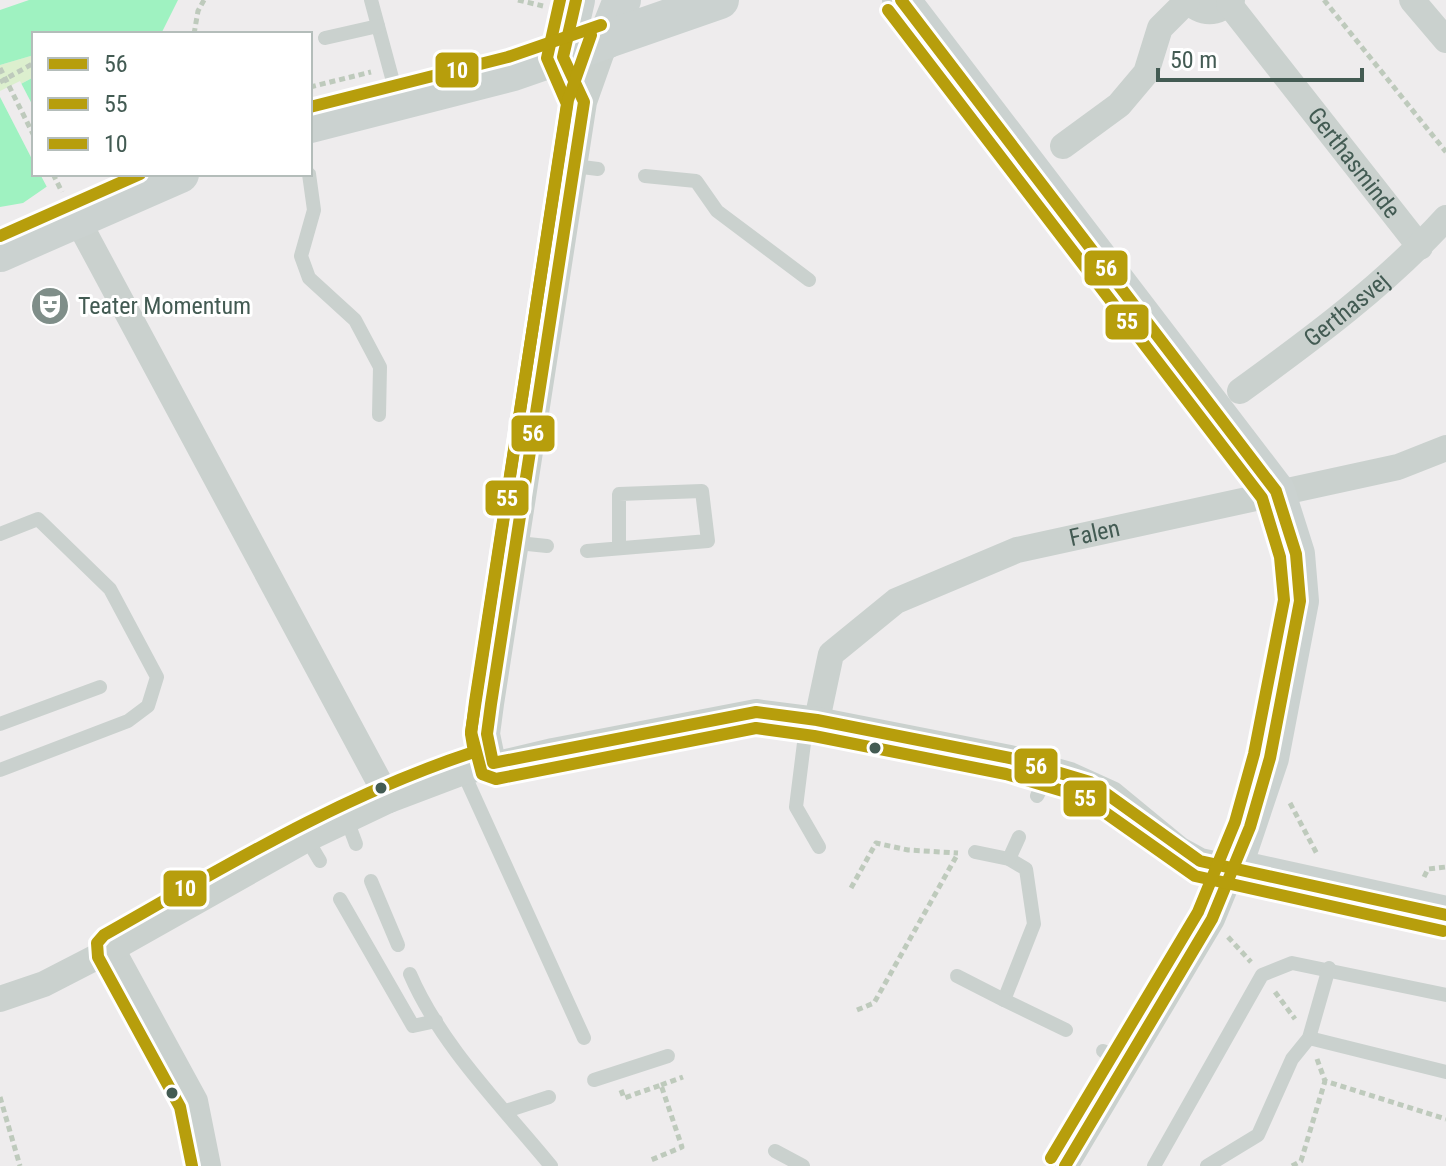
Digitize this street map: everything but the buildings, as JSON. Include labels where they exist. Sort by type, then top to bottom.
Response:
[{"type":"main road","points":[[595,0],[593,15],[606,40]]},
{"type":"main road","points":[[606,40],[622,0]]},
{"type":"main road","points":[[312,124],[399,103],[563,57],[720,0]]},
{"type":"main road","points":[[901,0],[1276,491],[1296,554],[1300,601],[1269,761],[1233,868],[1446,915]]},
{"type":"main road","points":[[559,4],[563,57]]},
{"type":"main road","points":[[0,253],[69,205],[173,176]]},
{"type":"street","points":[[1412,0],[1446,40]]},
{"type":"street","points":[[1063,146],[1119,105],[1146,73],[1160,28],[1187,1],[1195,8],[1211,12],[1230,2]]},
{"type":"street","name":"Gerthasminde","points":[[1230,2],[1420,247]]},
{"type":"street","points":[[493,763],[487,734],[586,168],[584,102],[606,40]]},
{"type":"street","points":[[563,57],[584,102]]},
{"type":"street","points":[[69,205],[389,800]]},
{"type":"street","name":"Gerthasvej","points":[[1240,391],[1347,312],[1420,247],[1446,218]]},
{"type":"street","name":"Falen","points":[[812,719],[831,654],[896,601],[1017,550],[1276,491],[1398,467],[1446,448]]},
{"type":"street","points":[[0,999],[44,984],[352,832],[389,800],[463,772],[493,763],[756,712],[812,719],[1010,758],[1090,782],[1112,794],[1180,850],[1200,861],[1233,868],[1212,919],[1115,1057],[1065,1166]]},
{"type":"street","points":[[112,949],[195,1101],[208,1166]]},
{"type":"lane","points":[[371,0],[399,103]]},
{"type":"lane","points":[[325,38],[378,26]]},
{"type":"lane","points":[[309,176],[314,210],[301,256],[309,278],[355,320],[380,367],[379,415]]},
{"type":"lane","points":[[645,176],[696,181],[717,211],[809,280]]},
{"type":"lane","points":[[587,551],[708,541],[702,491],[619,494],[619,548]]},
{"type":"lane","points":[[0,534],[38,519],[110,589],[157,677],[148,706],[128,721],[0,770]]},
{"type":"lane","points":[[518,543],[547,546]]},
{"type":"lane","points":[[0,724],[100,687]]},
{"type":"lane","points":[[812,719],[796,807],[819,847]]},
{"type":"lane","points":[[1037,796],[1051,769]]},
{"type":"lane","points":[[463,772],[584,1038]]},
{"type":"lane","points":[[1009,859],[1019,837]]},
{"type":"lane","points":[[975,852],[1009,859],[1026,869],[1034,924],[1004,1000]]},
{"type":"lane","points":[[371,881],[398,945]]},
{"type":"lane","points":[[340,899],[413,1026],[436,1021]]},
{"type":"lane","points":[[1154,1166],[1262,975],[1292,963],[1329,968],[1446,995]]},
{"type":"lane","points":[[1207,1166],[1258,1135],[1292,1059],[1309,1038],[1329,968]]},
{"type":"lane","points":[[410,974],[421,1000],[436,1021],[551,1166]]},
{"type":"lane","points":[[957,976],[1066,1030]]},
{"type":"lane","points":[[1309,1038],[1446,1072]]},
{"type":"lane","points":[[594,1080],[668,1056]]},
{"type":"lane","points":[[506,1111],[549,1097]]},
{"type":"lane","points":[[775,1151],[803,1166]]},
{"type":"path","points":[[194,32],[198,11],[204,0]]},
{"type":"path","points":[[518,0],[559,4]]},
{"type":"path","points":[[1324,0],[1446,152]]},
{"type":"path","points":[[3,80],[32,64]]},
{"type":"path","points":[[312,86],[389,67]]},
{"type":"path","points":[[0,68],[3,80],[32,132]]},
{"type":"path","points":[[54,176],[69,205]]},
{"type":"path","points":[[1269,761],[1340,893]]},
{"type":"path","points":[[851,888],[876,843],[908,850],[975,852]]},
{"type":"path","points":[[857,1010],[874,1003],[958,853]]},
{"type":"path","points":[[615,1073],[624,1098],[683,1077]]},
{"type":"path","points":[[1292,1166],[1301,1161],[1325,1081],[1393,1105],[1446,1119]]},
{"type":"path","points":[[651,1160],[682,1147],[661,1085]]},
{"type":"path","points":[[0,1097],[20,1166]]},
{"type":"path","points":[[0,1132],[9,1129]]},
{"type":"shaded area","points":[[29,0],[178,0],[162,32],[32,32],[32,56],[0,65],[0,10]]},
{"type":"shaded area","points":[[32,56],[32,78],[0,95],[0,65]]},
{"type":"shaded area","points":[[32,78],[32,176],[62,176],[23,203],[0,207],[0,95]]},
{"type":"pier","points":[[20,81],[32,104],[32,159],[0,97],[0,91]]},
{"type":"pier","points":[[41,176],[69,176],[48,189]]},
{"type":"transit line","name":"55","points":[[560,0],[547,58],[567,104],[471,732],[482,774],[496,779],[756,728],[814,736],[1006,774],[1083,797],[1195,876],[1443,931]]},
{"type":"transit line","name":"56","points":[[576,0],[563,57],[584,102],[491,704],[487,734],[493,763],[756,712],[817,720],[1010,758],[1090,782],[1200,861],[1446,915]]},
{"type":"transit line","name":"56","points":[[901,0],[1276,491],[1296,554],[1300,601],[1270,758],[1250,827],[1212,919],[1065,1166]]},
{"type":"transit line","name":"55","points":[[888,10],[1262,498],[1280,557],[1284,600],[1254,754],[1235,822],[1198,912],[1051,1158]]},
{"type":"transit line","name":"10","points":[[312,106],[508,57],[601,25]]},
{"type":"transit line","name":"10","points":[[192,1166],[180,1107],[98,957],[97,943],[104,935],[284,834],[377,789],[474,752],[471,734],[475,702],[568,100],[591,35]]},
{"type":"transit line","name":"10","points":[[0,236],[135,176]]},
{"type":"place","name":"Teater Momentum","points":[[50,306]]}]
